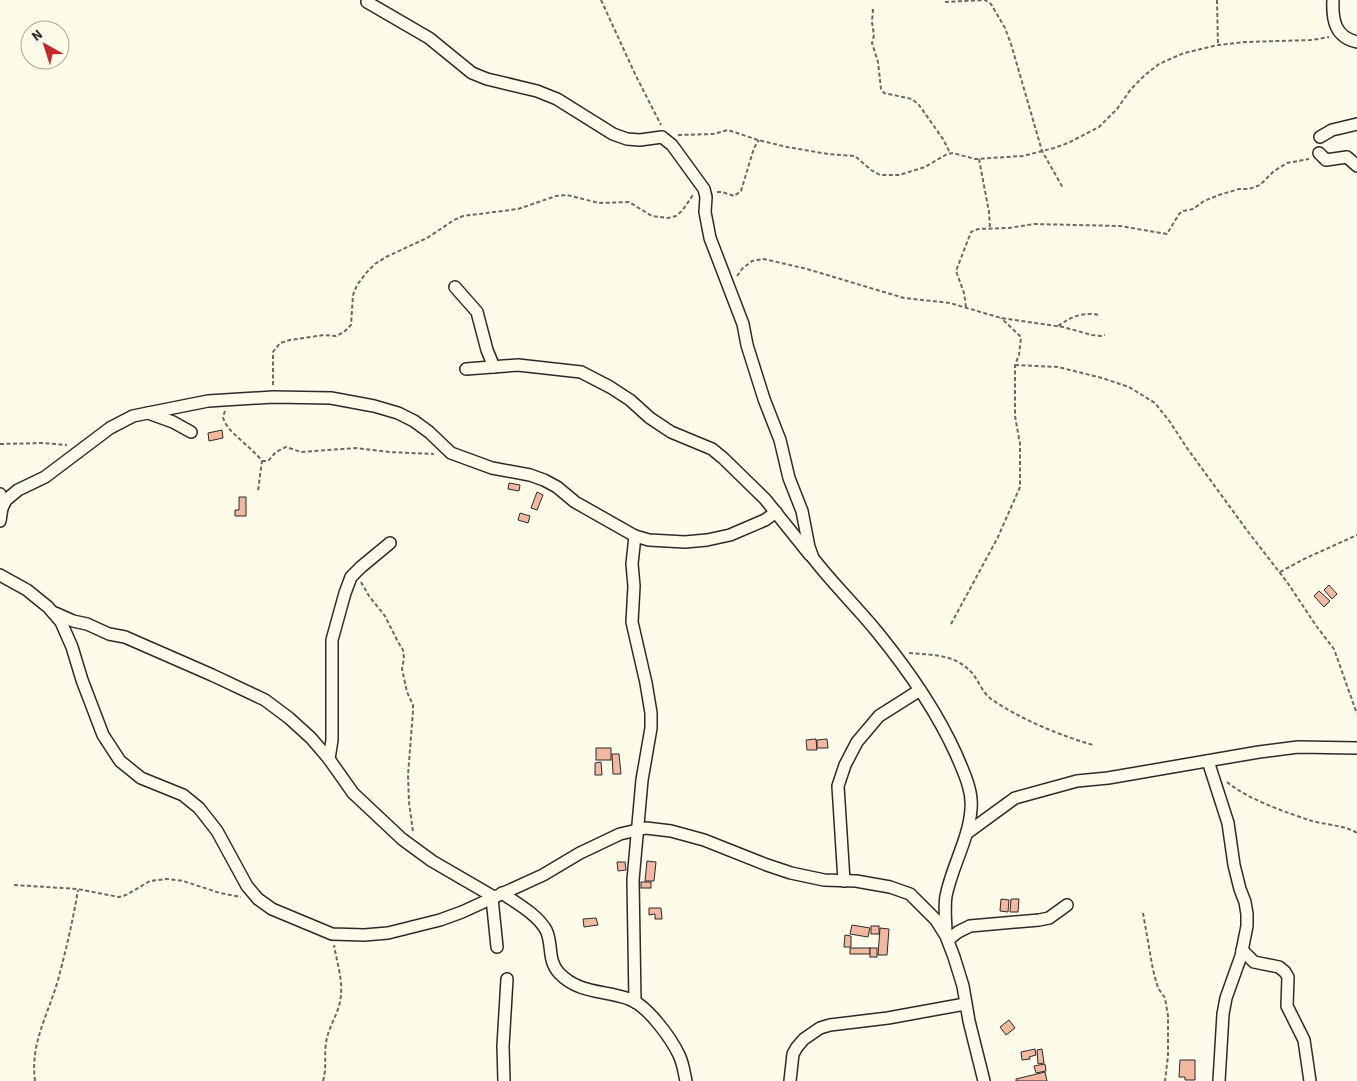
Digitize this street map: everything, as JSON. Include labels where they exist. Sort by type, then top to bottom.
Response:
[{"type":"street","points":[[1333,0],[1336,26],[1342,36],[1357,42]]},
{"type":"street","points":[[367,2],[430,38],[472,73],[505,84],[537,90],[557,99],[614,134],[626,139],[667,138],[705,193],[705,212],[710,238],[743,324],[747,345],[780,440],[789,478],[802,510],[813,558]]},
{"type":"street","points":[[1320,137],[1332,130],[1357,124]]},
{"type":"street","points":[[1319,153],[1326,160],[1347,157],[1357,166]]},
{"type":"street","points":[[455,287],[476,312],[494,367]]},
{"type":"street","points":[[466,368],[518,365],[581,372],[630,400],[650,418],[671,432],[712,449],[746,480],[776,512],[803,548],[890,649],[920,690],[950,742],[962,768],[971,796],[972,808],[967,833],[950,880],[946,899],[947,938]]},
{"type":"street","points":[[2,508],[6,500],[13,493],[45,477],[110,428],[126,419],[147,412],[208,402],[273,397],[331,398],[374,406],[398,413],[414,421],[429,432],[451,453],[492,468],[530,475],[544,480],[560,489],[575,502],[635,536],[650,540],[668,542],[706,540],[730,535],[753,526],[776,512]]},
{"type":"street","points":[[147,412],[173,422],[191,432]]},
{"type":"street","points":[[0,494],[2,508],[0,521]]},
{"type":"street","points":[[635,536],[632,564],[634,586],[632,622],[651,713],[651,728],[645,755],[636,830],[633,880],[635,1002]]},
{"type":"street","points":[[329,759],[332,740],[332,640],[345,593],[351,577],[390,543]]},
{"type":"street","points":[[0,575],[27,590],[52,611],[109,634],[125,637],[265,700],[279,710],[303,731],[329,759],[353,793],[390,829],[432,862],[524,909],[545,929],[549,940],[552,964],[570,982],[588,991],[617,996],[643,1007],[679,1055],[686,1081]]},
{"type":"street","points":[[52,611],[68,634],[103,735],[120,761],[141,778],[183,795],[199,808],[217,831],[247,886],[258,899],[281,913],[332,934],[364,935],[388,933],[440,920],[543,875],[580,853],[620,834],[646,828],[671,831],[704,840],[791,873],[824,880],[890,887],[910,894],[936,920],[947,938],[963,986],[965,1004],[984,1081]]},
{"type":"street","points":[[844,881],[838,786],[844,765],[857,742],[879,716],[920,690]]},
{"type":"street","points":[[967,833],[1015,798],[1077,780],[1108,778],[1209,765],[1298,748],[1357,748]]},
{"type":"street","points":[[1209,765],[1228,823],[1234,865],[1240,889],[1246,902],[1247,926],[1237,970],[1226,998],[1223,1014],[1219,1081]]},
{"type":"street","points":[[496,896],[497,947]]},
{"type":"street","points":[[947,938],[970,926],[1049,918],[1067,905]]},
{"type":"street","points":[[1242,950],[1254,962],[1279,967],[1288,977],[1287,1006],[1304,1040],[1310,1081]]},
{"type":"street","points":[[504,1081],[503,1046],[507,980]]},
{"type":"street","points":[[790,1081],[793,1054],[804,1039],[820,1028],[965,1004]]},
{"type":"path","points":[[601,0],[624,53],[667,138],[713,134],[728,130],[759,140],[817,153],[855,156],[871,170],[880,175],[891,176],[925,167],[950,153],[978,159],[1023,156],[1068,143],[1099,127],[1117,109],[1145,75],[1159,64],[1184,53],[1218,45],[1246,42],[1312,40],[1342,36]]},
{"type":"path","points":[[945,2],[984,0],[991,4],[1010,44],[1042,152],[1063,188]]},
{"type":"path","points":[[1217,0],[1218,45]]},
{"type":"path","points":[[873,9],[874,35],[872,43],[878,62],[881,89],[884,93],[912,99],[920,105],[950,153]]},
{"type":"path","points":[[273,397],[273,352],[277,346],[290,340],[324,335],[336,336],[344,332],[351,325],[353,295],[367,272],[375,264],[427,238],[454,220],[471,214],[518,209],[556,196],[567,195],[599,203],[628,202],[652,216],[668,218],[676,216],[682,211],[693,195],[722,192],[731,195],[738,194],[741,191],[754,148],[759,140]]},
{"type":"path","points":[[966,307],[964,293],[956,271],[971,232],[978,229],[1009,228],[1034,224],[1120,226],[1167,234],[1179,214],[1183,211],[1193,209],[1204,201],[1219,195],[1239,189],[1250,190],[1260,185],[1274,171],[1287,162],[1311,159],[1319,153]]},
{"type":"path","points":[[978,159],[989,212],[990,229]]},
{"type":"path","points":[[729,291],[742,268],[752,261],[764,259],[807,269],[904,298],[950,303],[1001,318],[1106,335]]},
{"type":"path","points":[[1058,326],[1080,314],[1100,315]]},
{"type":"path","points":[[951,624],[998,537],[1020,487],[1020,444],[1015,416],[1015,365],[1019,355],[1021,337],[1001,318]]},
{"type":"path","points":[[1015,365],[1058,367],[1102,378],[1129,387],[1155,403],[1280,572],[1334,649],[1357,714]]},
{"type":"path","points":[[230,400],[224,416],[224,422],[262,461],[268,461],[276,452],[286,447],[301,452],[356,448],[438,455]]},
{"type":"path","points":[[0,444],[42,443],[67,445]]},
{"type":"path","points":[[258,491],[262,461]]},
{"type":"path","points":[[1280,572],[1357,535]]},
{"type":"path","points":[[358,570],[368,596],[385,616],[404,654],[402,669],[407,692],[413,705],[408,775],[414,848]]},
{"type":"path","points":[[890,649],[959,661],[968,669],[990,698],[1059,734],[1093,745]]},
{"type":"path","points":[[1209,765],[1234,788],[1249,796],[1312,820],[1351,829],[1357,833]]},
{"type":"path","points":[[14,886],[78,889],[118,897],[126,895],[150,881],[168,879],[220,894],[258,899]]},
{"type":"path","points":[[35,1081],[34,1069],[38,1035],[57,982],[74,916],[78,889]]},
{"type":"path","points":[[1143,913],[1152,970],[1158,988],[1165,998],[1168,1016],[1168,1063],[1165,1081]]},
{"type":"path","points":[[323,1081],[326,1067],[325,1045],[340,1003],[341,991],[332,934]]},
{"type":"building","points":[[222,430],[223,438],[209,441],[208,433]]},
{"type":"building","points":[[509,483],[520,485],[519,491],[508,489]]},
{"type":"building","points":[[537,492],[543,495],[537,510],[531,508]]},
{"type":"building","points":[[239,497],[246,497],[246,516],[235,516],[235,510],[239,510]]},
{"type":"building","points":[[520,513],[530,516],[528,523],[518,520]]},
{"type":"building","points":[[1329,585],[1337,594],[1332,599],[1324,590]]},
{"type":"building","points":[[1319,591],[1330,601],[1324,607],[1314,596]]},
{"type":"building","points":[[816,739],[817,750],[807,750],[806,740]]},
{"type":"building","points":[[827,739],[828,748],[817,748],[817,740]]},
{"type":"building","points":[[596,748],[611,748],[611,760],[596,760]]},
{"type":"building","points":[[612,754],[619,754],[621,774],[613,774]]},
{"type":"building","points":[[601,762],[602,775],[595,775],[595,763]]},
{"type":"building","points":[[647,861],[656,862],[654,881],[645,881]]},
{"type":"building","points":[[617,862],[625,862],[626,870],[618,871]]},
{"type":"building","points":[[641,882],[651,882],[651,888],[641,888]]},
{"type":"building","points":[[1001,899],[1009,900],[1008,912],[1000,911]]},
{"type":"building","points":[[1011,899],[1019,899],[1018,912],[1010,912]]},
{"type":"building","points":[[649,908],[661,908],[662,919],[655,919],[655,914],[649,915]]},
{"type":"building","points":[[596,918],[598,925],[584,927],[583,919]]},
{"type":"building","points":[[852,925],[870,928],[868,937],[850,934]]},
{"type":"building","points":[[871,926],[879,926],[879,934],[871,934]]},
{"type":"building","points":[[880,928],[889,929],[887,955],[878,955]]},
{"type":"building","points":[[845,935],[851,936],[851,947],[844,947]]},
{"type":"building","points":[[850,948],[870,948],[870,954],[850,954]]},
{"type":"building","points":[[870,948],[877,948],[877,957],[870,957]]},
{"type":"building","points":[[1009,1020],[1015,1028],[1006,1035],[1000,1027]]},
{"type":"building","points":[[1035,1049],[1036,1055],[1029,1057],[1030,1059],[1022,1060],[1021,1052]]},
{"type":"building","points":[[1042,1049],[1044,1063],[1038,1064],[1037,1050]]},
{"type":"building","points":[[1180,1060],[1195,1060],[1195,1080],[1185,1080],[1185,1077],[1179,1077]]},
{"type":"building","points":[[1045,1064],[1046,1071],[1036,1073],[1034,1066]]},
{"type":"building","points":[[1045,1072],[1047,1081],[1016,1081],[1016,1079]]}]
